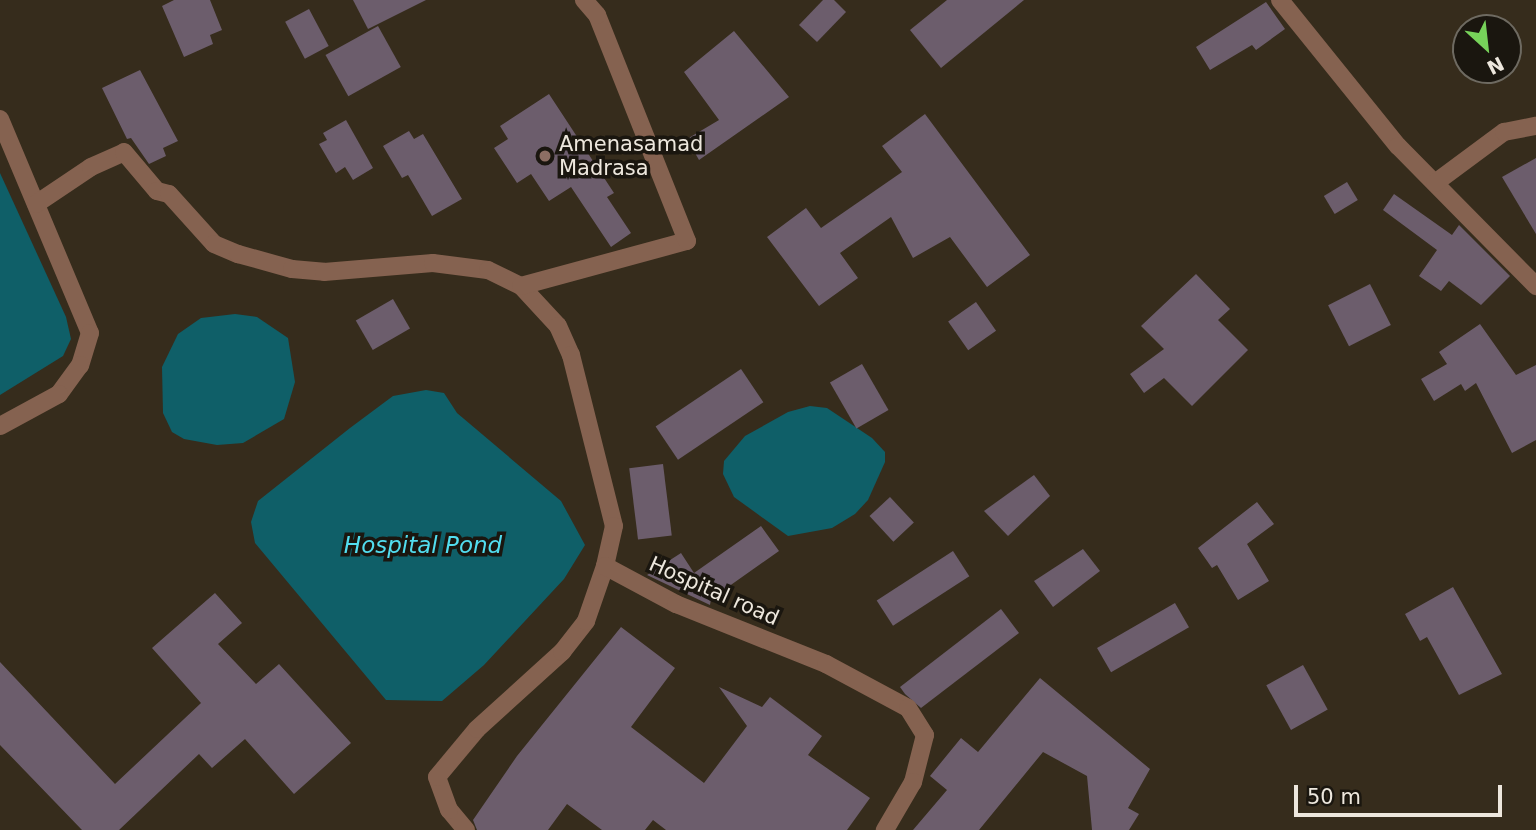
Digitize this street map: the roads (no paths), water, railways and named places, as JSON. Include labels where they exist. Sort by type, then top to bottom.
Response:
[{"type":"street","points":[[521,286],[687,242],[597,15],[584,0]]},
{"type":"street","points":[[1280,0],[1398,146],[1536,286]]},
{"type":"street","points":[[0,119],[90,333],[80,365],[59,394],[0,426]]},
{"type":"street","points":[[1435,183],[1504,132],[1536,126]]},
{"type":"street","points":[[36,204],[91,167],[124,152],[157,191],[169,194],[214,244],[292,269],[324,272],[433,263],[488,270],[521,286],[558,326],[571,355],[614,526],[605,566],[586,621],[562,652],[477,729],[437,777],[449,810],[466,830]]},
{"type":"street","name":"Hospital road","points":[[605,566],[676,604],[825,664],[908,708],[925,735],[914,782],[885,830]]},
{"type":"water","points":[[0,173],[66,317],[71,339],[63,356],[0,395]]},
{"type":"water","points":[[235,314],[257,317],[288,338],[295,382],[284,419],[243,443],[217,445],[184,439],[172,432],[163,413],[162,367],[178,334],[201,318]]},
{"type":"water","name":"Hospital Pond","points":[[426,390],[444,393],[457,413],[561,501],[585,545],[564,579],[484,665],[442,701],[386,700],[255,543],[251,522],[258,501],[350,428],[393,396]]},
{"type":"water","points":[[810,406],[827,408],[872,438],[885,452],[885,462],[868,500],[855,514],[832,528],[788,536],[734,497],[723,474],[724,461],[745,436],[788,412]]},
{"type":"place","name":"Amenasamad Madrasa","points":[[545,156]]}]
